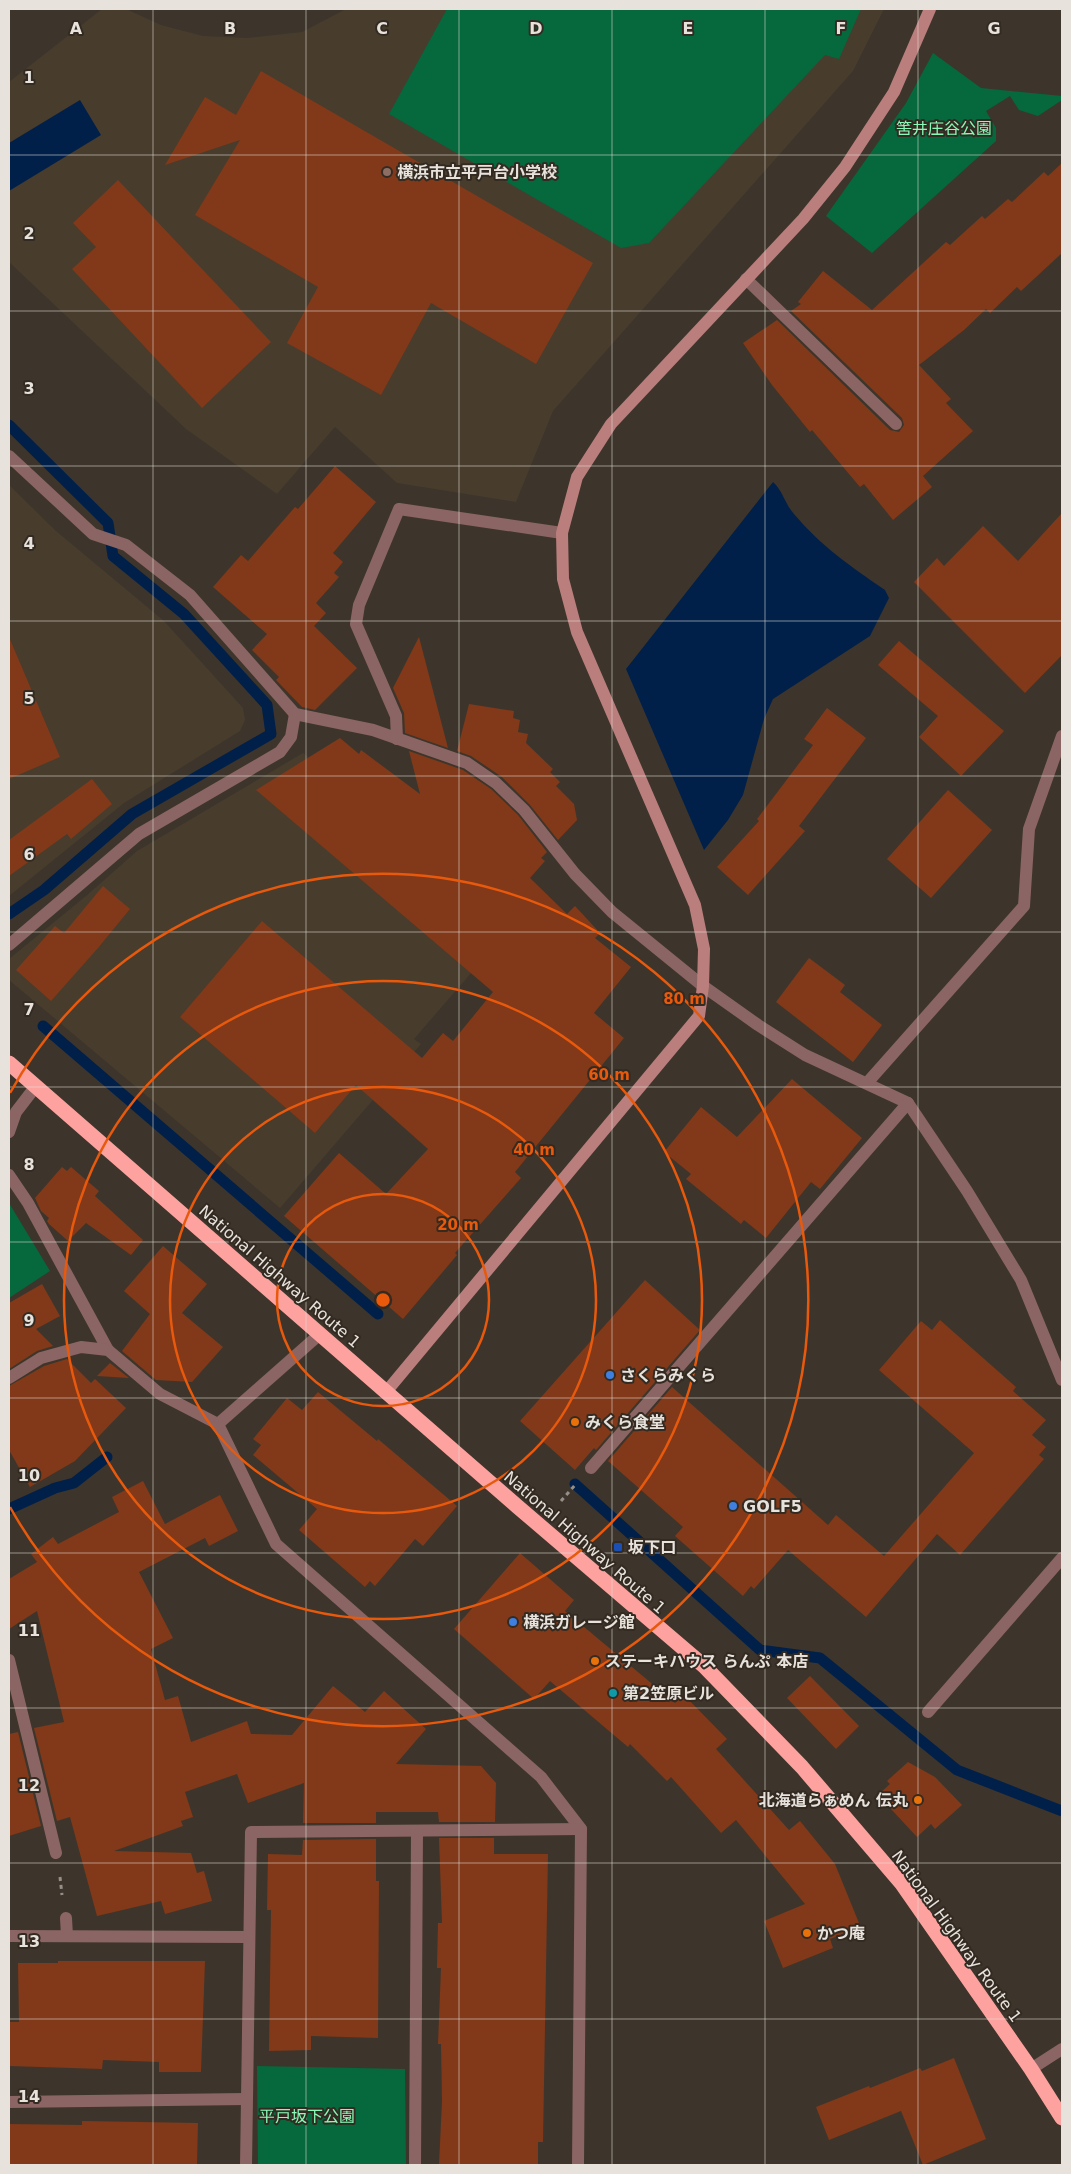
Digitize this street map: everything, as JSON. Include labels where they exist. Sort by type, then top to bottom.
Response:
[{"type":"highway","name":"National Highway Route 1","points":[[9,1063],[704,1666],[802,1767],[902,1884],[1031,2069],[1062,2118]]},
{"type":"street","points":[[386,1392],[698,1016],[703,986],[704,950],[695,906],[577,632],[563,580],[562,533],[577,477],[611,424],[803,219],[845,167],[894,92],[930,9]]},
{"type":"street","points":[[746,279],[896,424]]},
{"type":"street","points":[[9,456],[93,534],[126,545],[190,595],[295,714],[373,730],[467,763],[496,783],[524,810],[575,874],[612,912],[703,986],[758,1026],[805,1055],[908,1103],[967,1191],[1021,1280],[1062,1380]]},
{"type":"street","points":[[397,739],[396,716],[356,624],[359,605],[399,509],[562,533]]},
{"type":"street","points":[[9,945],[139,834],[280,752],[291,737],[295,714]]},
{"type":"street","points":[[867,1083],[1024,906],[1028,829],[1062,736]]},
{"type":"street","points":[[9,1132],[16,1112],[36,1086]]},
{"type":"street","points":[[591,1468],[908,1103]]},
{"type":"street","points":[[9,1175],[28,1203],[108,1350],[160,1394],[218,1424],[276,1544],[541,1777],[581,1829],[578,2165]]},
{"type":"street","points":[[218,1424],[320,1334]]},
{"type":"street","points":[[9,1378],[41,1358],[81,1347],[108,1350]]},
{"type":"street","points":[[928,1712],[1062,1558]]},
{"type":"street","points":[[9,1660],[56,1853]]},
{"type":"street","points":[[246,2165],[251,1832],[581,1829]]},
{"type":"street","points":[[415,2165],[417,1831]]},
{"type":"street","points":[[66,1918],[67,1936]]},
{"type":"street","points":[[9,1936],[248,1937]]},
{"type":"street","points":[[1031,2069],[1062,2049]]},
{"type":"street","points":[[9,2102],[246,2099]]},
{"type":"path","points":[[561,1501],[564,1498]]},
{"type":"path","points":[[56,1853],[66,1918]]},
{"type":"shaded area","name":"横浜市立平戸台小学校","points":[[102,9],[126,9],[161,25],[203,36],[248,38],[302,32],[346,9],[884,9],[853,71],[553,411],[516,502],[397,483],[335,427],[277,494],[186,429],[9,262],[9,82]]},
{"type":"shaded area","points":[[9,485],[56,531],[164,621],[243,708],[245,720],[240,731],[124,803],[9,896]]},
{"type":"shaded area","points":[[303,753],[421,840],[529,906],[414,1039],[421,1044],[280,1208],[9,980],[9,959],[86,896],[137,851]]},
{"type":"green space","points":[[447,9],[861,9],[839,59],[825,55],[649,243],[621,248],[389,114]]},
{"type":"green space","name":"筈井庄谷公園","points":[[933,53],[981,88],[1062,96],[1062,100],[1038,116],[1019,110],[1010,96],[986,111],[996,128],[996,141],[872,253],[826,216],[906,103]]},
{"type":"green space","points":[[9,1203],[50,1271],[9,1298]]},
{"type":"green space","name":"平戸坂下公園","points":[[257,2066],[405,2069],[406,2165],[258,2165]]},
{"type":"water","points":[[80,100],[101,135],[9,191],[9,143]]},
{"type":"water","points":[[773,482],[791,510],[825,546],[885,590],[889,598],[870,636],[773,699],[764,719],[743,795],[728,820],[704,850],[626,669]]},
{"type":"building","points":[[261,71],[593,263],[536,364],[431,303],[381,395],[287,343],[318,287],[195,215],[240,140],[165,165],[205,97],[236,115]]},
{"type":"building","points":[[1062,163],[1062,253],[1021,291],[1017,287],[990,313],[986,309],[964,330],[919,365],[951,399],[946,403],[973,431],[923,476],[932,487],[893,520],[864,484],[860,487],[812,430],[810,432],[772,385],[743,343],[777,320],[890,430],[899,432],[904,425],[902,418],[791,311],[801,304],[798,302],[823,271],[872,310],[946,242],[950,245],[982,216],[985,219],[1008,199],[1012,202],[1044,172],[1048,176]]},
{"type":"building","points":[[118,180],[271,342],[202,408],[72,269],[96,247],[73,223]]},
{"type":"building","points":[[335,466],[376,502],[333,553],[343,562],[334,573],[339,577],[316,603],[326,613],[314,626],[357,668],[315,710],[302,707],[276,680],[279,677],[252,650],[267,634],[213,587],[241,555],[248,561],[295,507],[298,509]]},
{"type":"building","points":[[1062,513],[1062,655],[1025,693],[914,582],[937,558],[944,566],[983,526],[1018,561]]},
{"type":"building","points":[[9,637],[60,757],[9,779]]},
{"type":"building","points":[[419,637],[448,748],[405,733],[404,713],[393,688]]},
{"type":"building","points":[[899,641],[1004,731],[961,776],[919,737],[938,716],[878,665]]},
{"type":"building","points":[[469,704],[514,711],[513,718],[520,720],[518,732],[528,734],[526,743],[553,769],[550,772],[560,782],[556,786],[574,804],[577,820],[558,840],[530,805],[502,777],[471,756],[457,751]]},
{"type":"building","points":[[827,708],[866,738],[799,826],[805,831],[748,895],[717,867],[759,821],[757,819],[813,745],[804,739]]},
{"type":"building","points":[[340,738],[359,754],[361,750],[420,794],[409,751],[463,770],[491,789],[518,815],[547,852],[541,858],[545,861],[530,878],[567,914],[575,906],[600,933],[595,938],[631,967],[594,1013],[624,1038],[515,1172],[521,1178],[455,1253],[457,1255],[403,1319],[284,1216],[339,1153],[386,1194],[428,1149],[356,1085],[315,1133],[180,1017],[262,921],[422,1058],[443,1033],[453,1041],[493,992],[256,790]]},
{"type":"building","points":[[92,779],[112,804],[71,839],[67,834],[9,876],[9,840]]},
{"type":"building","points":[[948,790],[992,830],[931,898],[887,859]]},
{"type":"building","points":[[103,886],[130,909],[51,1001],[16,970],[55,926],[64,933]]},
{"type":"building","points":[[809,958],[845,985],[840,992],[882,1025],[853,1062],[776,1002]]},
{"type":"building","points":[[792,1079],[862,1138],[820,1189],[811,1182],[766,1238],[744,1220],[741,1224],[686,1179],[691,1174],[664,1152],[701,1107],[737,1137]]},
{"type":"building","points":[[62,1167],[67,1171],[71,1167],[99,1191],[95,1196],[143,1240],[131,1255],[86,1223],[68,1241],[49,1224],[47,1221],[49,1218],[41,1211],[35,1198]]},
{"type":"building","points":[[163,1246],[207,1284],[182,1313],[223,1347],[192,1382],[156,1380],[122,1351],[150,1314],[124,1291]]},
{"type":"building","name":"さくらみくら","points":[[645,1280],[700,1330],[596,1450],[594,1448],[575,1470],[520,1421]]},
{"type":"building","points":[[42,1284],[60,1316],[36,1329],[53,1346],[37,1351],[9,1369],[9,1303]]},
{"type":"building","points":[[940,1320],[1016,1387],[1013,1391],[1046,1420],[1032,1435],[1046,1447],[1039,1455],[1044,1459],[960,1555],[937,1534],[866,1617],[788,1550],[754,1589],[751,1586],[743,1596],[675,1536],[683,1527],[608,1461],[672,1387],[828,1525],[836,1515],[884,1556],[974,1453],[879,1370],[921,1321],[932,1330]]},
{"type":"building","points":[[67,1359],[91,1383],[95,1379],[126,1408],[75,1461],[30,1487],[9,1450],[9,1386],[44,1366]]},
{"type":"building","points":[[110,1363],[129,1378],[97,1376]]},
{"type":"building","points":[[318,1392],[377,1441],[378,1439],[457,1506],[423,1546],[415,1539],[375,1586],[370,1581],[365,1587],[299,1530],[317,1509],[253,1455],[261,1445],[253,1439],[287,1398],[302,1410]]},
{"type":"building","points":[[143,1481],[165,1524],[220,1495],[238,1531],[209,1546],[205,1538],[139,1572],[173,1638],[151,1649],[165,1700],[178,1696],[191,1742],[247,1721],[251,1734],[292,1735],[333,1686],[365,1712],[384,1691],[426,1729],[396,1764],[481,1766],[496,1783],[495,1822],[439,1822],[438,1812],[376,1812],[376,1823],[303,1823],[304,1783],[248,1803],[237,1774],[185,1792],[193,1817],[181,1821],[183,1826],[114,1851],[191,1853],[197,1873],[204,1871],[212,1901],[165,1914],[161,1901],[97,1916],[70,1817],[57,1821],[34,1728],[64,1722],[37,1611],[9,1629],[9,1579],[37,1562],[31,1554],[53,1537],[58,1544],[119,1512],[112,1497]]},
{"type":"building","points":[[520,1553],[574,1600],[565,1611],[675,1703],[684,1695],[727,1739],[716,1749],[789,1830],[800,1821],[835,1864],[861,1928],[830,1939],[833,1948],[783,1968],[764,1921],[805,1904],[736,1820],[721,1833],[671,1777],[667,1781],[630,1744],[628,1747],[550,1681],[534,1699],[454,1629]]},
{"type":"building","points":[[810,1676],[859,1726],[836,1749],[787,1698]]},
{"type":"building","points":[[18,1732],[41,1826],[9,1836],[9,1734]]},
{"type":"building","points":[[908,1762],[935,1777],[962,1805],[935,1829],[931,1824],[917,1837],[878,1795],[890,1784],[887,1781]]},
{"type":"building","points":[[439,1838],[494,1838],[494,1854],[548,1854],[543,2142],[538,2142],[538,2165],[439,2165],[442,2101],[441,2044],[438,2044],[441,1968],[437,1968],[438,1923],[442,1923]]},
{"type":"building","points":[[376,1839],[376,1881],[379,1881],[378,2038],[311,2036],[311,2050],[269,2051],[271,1910],[267,1910],[268,1854],[302,1855],[303,1840]]},
{"type":"building","points":[[58,1961],[205,1961],[201,2072],[159,2072],[159,2062],[103,2060],[102,2069],[9,2066],[9,2022],[19,2022],[18,1963],[58,1963]]},
{"type":"building","points":[[954,2058],[986,2139],[923,2165],[901,2111],[829,2140],[816,2107],[869,2086],[870,2088],[920,2068],[922,2071]]},
{"type":"building","points":[[82,2121],[198,2123],[197,2165],[9,2165],[9,2124],[82,2125]]},
{"type":"waterway","points":[[9,425],[108,523],[113,556],[184,614],[267,705],[271,734],[132,814],[44,890],[9,914]]},
{"type":"waterway","points":[[43,1026],[378,1314]]},
{"type":"waterway","points":[[9,1509],[55,1488],[74,1483],[107,1457]]},
{"type":"waterway","points":[[575,1484],[760,1650],[820,1658],[957,1770],[1062,1811]]},
{"type":"place","name":"横浜市立平戸台小学校","points":[[387,172]]},
{"type":"place","name":"さくらみくら","points":[[610,1375]]},
{"type":"place","name":"みくら食堂","points":[[575,1422]]},
{"type":"place","name":"GOLF5","points":[[733,1506]]},
{"type":"place","name":"坂下口","points":[[618,1547]]},
{"type":"place","name":"横浜ガレージ館","points":[[513,1622]]},
{"type":"place","name":"ステーキハウス らんぷ 本店","points":[[595,1661]]},
{"type":"place","name":"第2笠原ビル","points":[[613,1693]]},
{"type":"place","name":"北海道らぁめん 伝丸","points":[[918,1800]]},
{"type":"place","name":"かつ庵","points":[[807,1933]]}]
